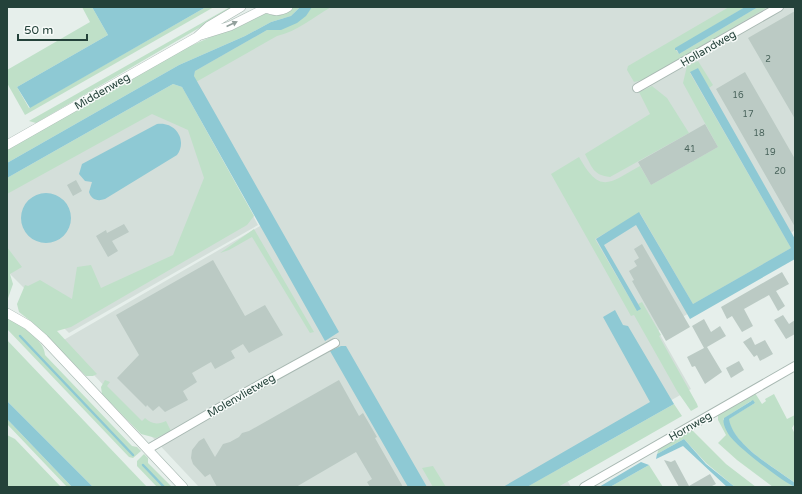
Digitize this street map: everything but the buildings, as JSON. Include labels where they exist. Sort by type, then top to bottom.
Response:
[{"type":"street","name":"Middenweg","points":[[7,145],[197,37],[210,26],[241,7]]},
{"type":"street","name":"Middenweg","points":[[197,37],[230,26],[265,7]]},
{"type":"street","points":[[265,7],[279,11],[288,7]]},
{"type":"street","name":"Hollandweg","points":[[637,88],[779,7]]},
{"type":"street","points":[[7,313],[28,325],[44,340],[183,487]]},
{"type":"street","name":"Molenvlietweg","points":[[148,449],[335,342]]},
{"type":"street","name":"Hornweg","points":[[584,487],[795,366]]},
{"type":"shaded area","points":[[306,7],[795,7],[795,230],[788,235],[795,252],[658,331],[691,389],[558,464],[571,487],[199,487],[62,341],[267,222],[181,71]]},
{"type":"shaded area","points":[[182,87],[258,225],[69,333],[7,271],[7,178]]},
{"type":"green space","points":[[82,7],[92,7],[108,35],[17,87],[29,108],[206,7],[214,7],[25,115],[7,83],[7,70],[90,22]]},
{"type":"green space","points":[[230,7],[235,7],[36,123],[29,121]]},
{"type":"green space","points":[[294,7],[300,7],[291,16],[271,22],[245,36],[179,65],[7,163],[7,149],[179,51],[265,13],[281,15]]},
{"type":"green space","points":[[312,7],[331,7],[298,28],[277,36],[196,82],[194,76],[195,71],[267,30],[280,28],[298,21]]},
{"type":"green space","points":[[729,7],[745,7],[675,49],[679,54],[758,7],[768,7],[643,80],[634,82],[627,70],[628,66]]},
{"type":"green space","points":[[698,61],[713,85],[709,88],[698,68],[690,73],[791,248],[693,304],[640,213],[595,239],[633,304],[640,307],[638,304],[642,302],[661,335],[659,336],[697,404],[698,407],[691,411],[677,391],[634,315],[631,316],[551,174],[579,157],[586,169],[599,181],[612,181],[640,166],[651,185],[718,147],[683,83],[687,66]]},
{"type":"green space","points":[[173,84],[182,87],[254,216],[247,225],[71,327],[57,331],[97,374],[93,376],[86,376],[33,323],[19,312],[17,304],[25,285],[28,286],[40,280],[72,299],[77,267],[91,265],[101,288],[173,255],[204,178],[188,130],[152,114],[7,194],[7,178]]},
{"type":"green space","points":[[652,86],[667,98],[689,133],[610,177],[596,172],[585,154],[650,114],[639,92]]},
{"type":"green space","points":[[254,229],[314,332],[310,333],[252,237],[229,250],[220,253]]},
{"type":"green space","points":[[7,247],[22,267],[10,274],[13,284],[7,301]]},
{"type":"green space","points":[[7,317],[36,338],[44,349],[45,355],[132,446],[137,447],[141,451],[133,458],[129,457],[7,329]]},
{"type":"green space","points":[[7,340],[147,487],[93,487],[7,401]]},
{"type":"green space","points":[[105,380],[110,382],[107,386],[142,421],[145,418],[150,422],[155,423],[166,421],[171,431],[156,438],[141,434],[102,394],[101,387]]},
{"type":"green space","points":[[755,393],[762,404],[766,401],[765,399],[774,394],[787,419],[795,415],[795,423],[792,428],[795,434],[795,483],[746,447],[732,429],[728,419],[755,403],[751,401],[723,419],[739,445],[794,487],[773,487],[737,460],[718,443],[726,435],[718,420],[718,415]]},
{"type":"green space","points":[[674,404],[682,416],[558,487],[527,487]]},
{"type":"green space","points":[[7,419],[72,487],[67,487],[7,424]]},
{"type":"green space","points":[[692,430],[726,464],[756,487],[735,487],[706,463],[684,439],[657,454],[659,448]]},
{"type":"green space","points":[[7,435],[15,439],[61,487],[7,487]]},
{"type":"green space","points":[[144,454],[148,458],[148,463],[172,487],[157,487],[137,466],[137,461]]},
{"type":"green space","points":[[649,465],[663,487],[610,487]]},
{"type":"green space","points":[[433,466],[446,487],[433,487],[422,468]]},
{"type":"water","points":[[92,7],[206,7],[30,108],[17,87],[108,35]]},
{"type":"water","points":[[300,7],[312,7],[306,16],[297,23],[281,30],[267,30],[195,71],[194,76],[339,332],[325,341],[182,87],[173,84],[7,178],[7,163],[179,65],[245,36],[271,22],[291,16]]},
{"type":"water","points":[[745,7],[758,7],[679,54],[677,50],[675,50],[675,48]]},
{"type":"water","points":[[698,68],[795,239],[795,259],[690,319],[636,225],[604,245],[641,309],[637,311],[596,239],[639,212],[693,304],[791,248],[690,72]]},
{"type":"water","points":[[157,124],[169,125],[178,133],[181,143],[177,155],[105,199],[97,200],[93,198],[89,192],[92,182],[85,181],[79,174],[82,164]]},
{"type":"water","points":[[41,193],[51,193],[64,200],[71,213],[71,223],[64,236],[51,243],[41,243],[32,239],[25,232],[21,223],[21,213],[25,204],[32,197]]},
{"type":"water","points":[[615,310],[623,325],[628,326],[674,404],[527,487],[503,487],[650,402],[603,317]]},
{"type":"water","points":[[341,346],[346,346],[427,487],[408,487],[330,351]]},
{"type":"water","points":[[753,400],[755,403],[729,419],[732,429],[746,447],[795,483],[795,487],[750,455],[733,440],[726,429],[724,418]]},
{"type":"water","points":[[7,401],[93,487],[72,487],[7,419]]},
{"type":"water","points":[[684,439],[706,464],[735,487],[727,487],[683,446],[656,459],[657,454]]},
{"type":"water","points":[[641,462],[649,465],[610,487],[599,487]]},
{"type":"waterway","points":[[20,336],[133,455]]},
{"type":"waterway","points":[[143,465],[164,487]]}]
